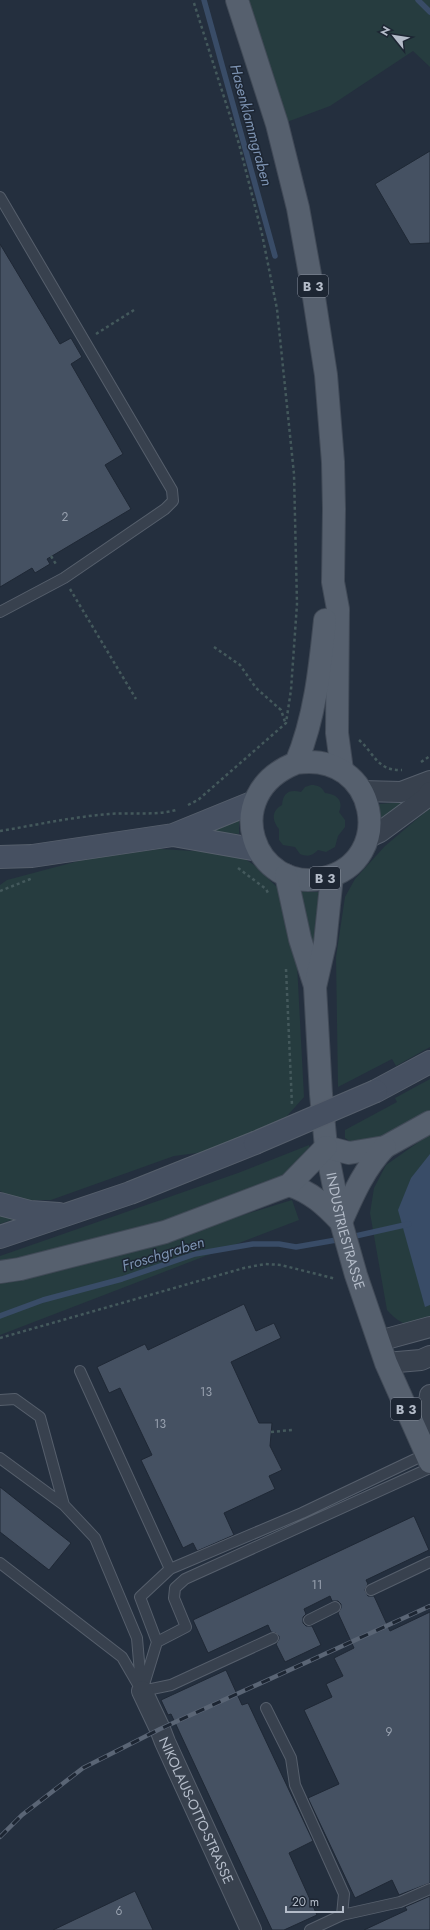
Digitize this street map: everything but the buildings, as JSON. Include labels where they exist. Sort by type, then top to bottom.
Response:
[{"type":"main road","name":"B 3","points":[[238,0],[277,124],[298,208],[313,291],[330,418],[334,509],[333,582],[338,609],[336,734],[342,770]]},
{"type":"main road","name":"B 3","points":[[296,763],[312,711],[320,668],[326,608],[333,582]]},
{"type":"main road","name":"B 3","points":[[307,761],[319,762],[342,770],[353,779],[362,791],[368,806],[370,822],[367,838],[360,854],[352,863],[332,876],[313,880],[299,879],[286,875],[266,860],[258,850],[251,826],[254,802],[260,789],[270,778],[282,769],[296,763],[307,761]]},
{"type":"main road","points":[[0,857],[32,856],[173,834],[254,802]]},
{"type":"main road","points":[[173,834],[258,850]]},
{"type":"main road","points":[[0,872],[32,856]]},
{"type":"main road","name":"B 3","points":[[286,875],[300,939],[315,987]]},
{"type":"main road","name":"B 3","points":[[315,987],[325,943],[332,876]]},
{"type":"main road","name":"INDUSTRIESTRASSE","points":[[315,987],[320,1094],[326,1147],[341,1222],[356,1275],[386,1363],[429,1462]]},
{"type":"main road","points":[[0,1237],[130,1193],[255,1143],[376,1091],[430,1062]]},
{"type":"main road","points":[[289,1185],[308,1192],[320,1200],[341,1222],[364,1174],[375,1158],[385,1147],[430,1122]]},
{"type":"main road","points":[[0,1272],[20,1269],[165,1232],[289,1185],[326,1147],[348,1153],[385,1147]]},
{"type":"main road","points":[[0,1204],[30,1212],[68,1215]]},
{"type":"street","points":[[362,791],[401,792],[430,780]]},
{"type":"street","points":[[367,838],[380,832],[426,798],[430,792]]},
{"type":"street","points":[[379,1341],[430,1327]]},
{"type":"street","points":[[386,1363],[421,1360],[430,1356]]},
{"type":"street","points":[[429,1462],[426,1422],[430,1394]]},
{"type":"street","name":"NIKOLAUS-OTTO-STRASSE","points":[[142,1691],[251,1930]]},
{"type":"lane","points":[[0,197],[172,490],[172,501],[165,510],[64,578],[0,612]]},
{"type":"lane","points":[[80,1371],[170,1569]]},
{"type":"lane","points":[[0,1400],[15,1399],[40,1417],[64,1505]]},
{"type":"lane","points":[[0,1458],[64,1505],[95,1538],[137,1638],[142,1691]]},
{"type":"lane","points":[[142,1691],[157,1642],[140,1597],[170,1569],[302,1513],[429,1462]]},
{"type":"lane","points":[[157,1642],[186,1627],[174,1598],[175,1588],[185,1579],[429,1462]]},
{"type":"lane","points":[[371,1590],[430,1562]]},
{"type":"lane","points":[[0,1563],[122,1657],[142,1691]]},
{"type":"lane","points":[[309,1620],[335,1607]]},
{"type":"lane","points":[[142,1691],[171,1686],[273,1638]]},
{"type":"lane","points":[[266,1708],[291,1758],[295,1785],[344,1894],[342,1915]]},
{"type":"lane","points":[[310,1930],[342,1915],[400,1902],[430,1889]]},
{"type":"path","points":[[185,806],[198,800],[286,723],[291,690],[297,604],[294,474],[288,403],[277,309],[262,234],[239,144],[193,0]]},
{"type":"path","points":[[96,335],[134,310]]},
{"type":"path","points":[[69,588],[136,699]]},
{"type":"path","points":[[214,647],[240,665],[256,688],[281,710],[286,723]]},
{"type":"path","points":[[0,831],[78,816],[112,813],[166,812],[179,809]]},
{"type":"path","points":[[232,866],[239,868],[270,895]]},
{"type":"path","points":[[0,891],[36,877]]},
{"type":"path","points":[[286,968],[292,1106]]},
{"type":"path","points":[[0,1338],[244,1268],[265,1264],[281,1265],[337,1279],[356,1275]]},
{"type":"path","points":[[271,1432],[292,1430]]},
{"type":"green space","points":[[249,0],[430,0],[430,67],[413,51],[330,106],[287,122]]},
{"type":"green space","points":[[316,785],[323,789],[325,793],[338,798],[340,801],[339,812],[345,820],[345,827],[338,836],[335,847],[326,852],[318,850],[314,854],[308,856],[300,854],[295,847],[283,845],[279,840],[279,829],[275,823],[274,813],[278,807],[282,805],[284,797],[287,793],[293,791],[301,792],[305,787]]},
{"type":"green space","points":[[404,802],[381,820],[379,804]]},
{"type":"green space","points":[[430,808],[430,1047],[396,1066],[392,1059],[338,1087],[336,957],[345,897],[355,879],[385,846]]},
{"type":"green space","points":[[239,820],[239,834],[207,832]]},
{"type":"green space","points":[[160,849],[227,853],[242,857],[254,865],[278,888],[297,964],[304,1097],[287,1116],[219,1150],[174,1156],[51,1200],[18,1200],[0,1191],[0,885],[7,880],[86,859]]},
{"type":"green space","points":[[300,891],[319,892],[315,941],[312,943]]},
{"type":"green space","points":[[430,1079],[430,1113],[386,1142],[354,1144],[345,1138],[345,1130],[397,1102],[395,1098]]},
{"type":"green space","points":[[430,1134],[430,1321],[416,1324],[406,1324],[397,1320],[387,1310],[370,1213],[374,1188],[386,1165]]},
{"type":"green space","points":[[309,1145],[312,1159],[292,1177],[107,1240],[0,1264],[0,1256],[238,1173]]},
{"type":"green space","points":[[292,1200],[299,1220],[0,1335],[0,1282],[68,1269]]},
{"type":"green space","points":[[0,1213],[17,1218],[0,1224]]},
{"type":"water","points":[[430,1154],[430,1305],[425,1307],[398,1210],[411,1178]]},
{"type":"waterway","name":"Hasenklammgraben","points":[[204,0],[275,256]]},
{"type":"waterway","points":[[418,0],[430,12]]},
{"type":"waterway","name":"Froschgraben","points":[[351,1237],[409,1224]]},
{"type":"waterway","name":"Froschgraben","points":[[0,1316],[43,1300],[122,1279],[195,1254],[253,1244],[279,1244],[296,1247],[342,1239]]},
{"type":"railway","points":[[0,1837],[22,1815],[83,1768],[160,1729],[430,1606]]}]
